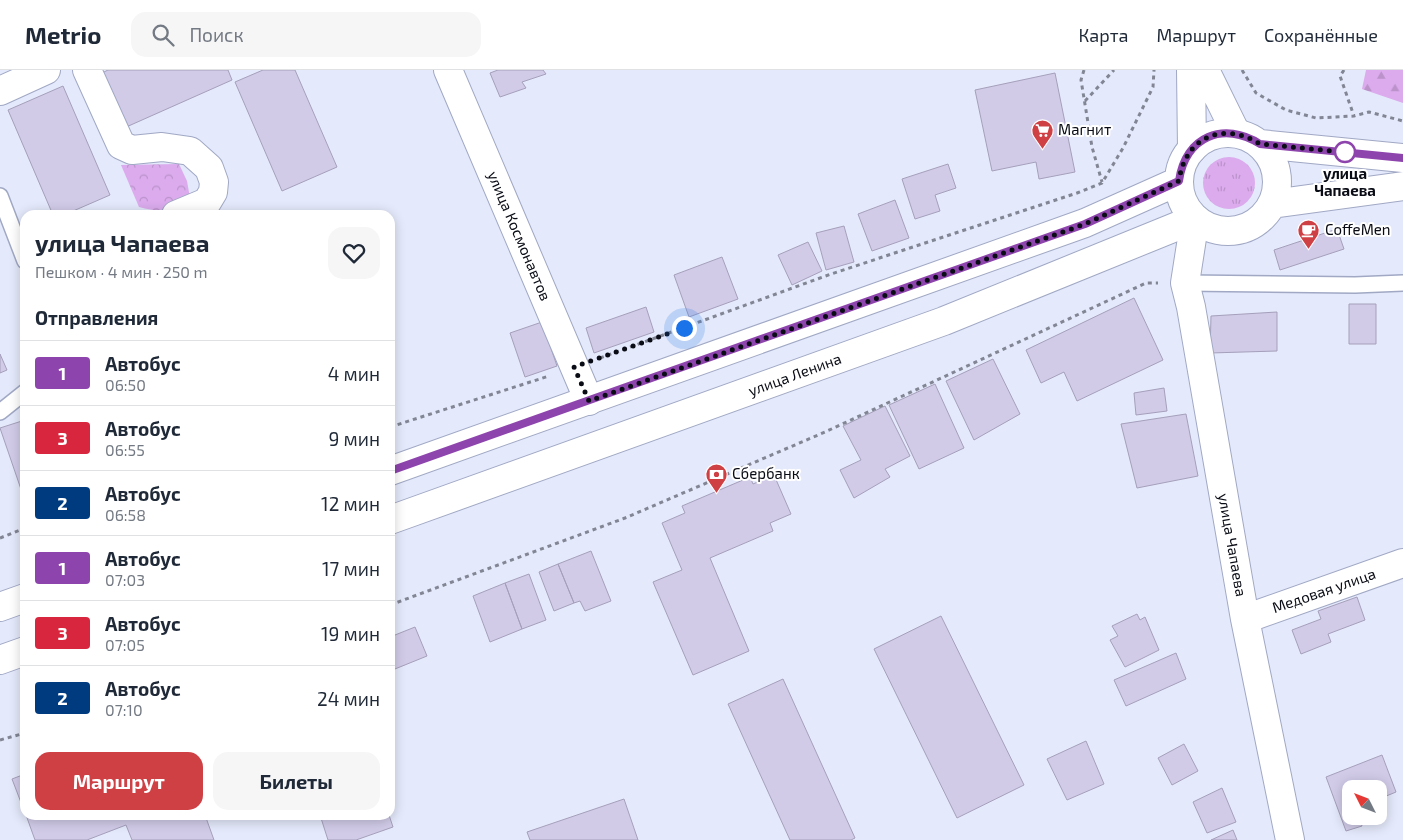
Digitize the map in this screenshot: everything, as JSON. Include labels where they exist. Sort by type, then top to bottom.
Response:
[{"type":"main road","points":[[0,91],[46,70]]},
{"type":"main road","points":[[87,70],[121,145],[132,150],[162,147],[190,151],[209,168],[214,182],[213,192],[207,202],[188,210]]},
{"type":"main road","name":"улица Космонавтов","points":[[448,70],[589,401]]},
{"type":"main road","points":[[1191,70],[1192,149]]},
{"type":"main road","points":[[1205,70],[1248,139],[1270,154],[1278,179],[1277,192],[1272,204],[1263,216],[1251,226],[1237,231],[1222,231],[1208,227],[1195,219],[1186,208],[1181,195],[1179,181],[1180,169],[1192,149],[1205,138],[1220,133],[1248,139],[1403,158]]},
{"type":"main road","points":[[395,469],[1085,224],[1179,181]]},
{"type":"main road","points":[[1272,204],[1403,186]]},
{"type":"main road","name":"улица Чапаева","points":[[1195,219],[1184,283],[1190,307],[1245,619],[1290,840]]},
{"type":"main road","name":"улица Ленина","points":[[395,518],[944,322],[1195,219]]},
{"type":"main road","name":"Медовая улица","points":[[1245,619],[1403,563]]},
{"type":"main road","points":[[0,607],[20,600]]},
{"type":"main road","points":[[0,660],[20,653]]},
{"type":"lane","points":[[0,196],[20,248]]},
{"type":"lane","points":[[1184,283],[1355,285],[1403,283]]},
{"type":"lane","points":[[0,412],[20,396]]},
{"type":"path","points":[[1084,70],[1081,80],[1084,101],[1092,147],[1102,183]]},
{"type":"path","points":[[1084,101],[1114,70]]},
{"type":"path","points":[[395,425],[574,367],[831,274],[1102,183],[1123,148],[1154,87],[1154,70]]},
{"type":"path","points":[[1242,70],[1256,93],[1286,110],[1316,118],[1354,116],[1368,112],[1403,121]]},
{"type":"path","points":[[1344,70],[1340,76],[1354,116]]},
{"type":"path","points":[[395,603],[634,514],[824,432],[1146,283],[1184,283]]},
{"type":"path","points":[[0,538],[20,530]]},
{"type":"path","points":[[0,740],[20,734]]},
{"type":"green space","points":[[1366,70],[1403,70],[1403,103],[1362,89]]},
{"type":"green space","points":[[1229,157],[1239,159],[1247,165],[1253,173],[1255,183],[1253,193],[1247,201],[1239,207],[1229,209],[1219,207],[1211,201],[1205,193],[1203,183],[1205,173],[1211,165],[1219,159]]},
{"type":"green space","points":[[179,164],[187,181],[190,198],[172,209],[154,210],[139,207],[121,165]]},
{"type":"building","points":[[108,70],[228,70],[232,80],[124,128],[100,74]]},
{"type":"building","points":[[263,70],[295,70],[337,167],[282,191],[235,82]]},
{"type":"building","points":[[498,70],[543,70],[546,74],[522,82],[526,88],[500,97],[490,73]]},
{"type":"building","points":[[1055,73],[1075,172],[1039,179],[1036,162],[992,171],[975,90]]},
{"type":"building","points":[[63,86],[110,195],[76,210],[51,210],[8,110]]},
{"type":"building","points":[[948,164],[956,188],[935,195],[940,211],[915,219],[902,179]]},
{"type":"building","points":[[895,200],[909,238],[872,251],[858,214]]},
{"type":"building","points":[[844,226],[854,262],[826,270],[816,233]]},
{"type":"building","name":"CoffeMen","points":[[1337,229],[1344,249],[1280,270],[1274,250]]},
{"type":"building","points":[[808,242],[822,271],[792,285],[778,255]]},
{"type":"building","points":[[722,257],[738,299],[689,317],[674,275]]},
{"type":"building","points":[[1134,298],[1163,360],[1077,401],[1064,372],[1041,383],[1026,350]]},
{"type":"building","points":[[1349,304],[1376,304],[1376,344],[1349,344]]},
{"type":"building","points":[[646,307],[654,332],[594,353],[586,328]]},
{"type":"building","points":[[1277,312],[1277,351],[1210,353],[1211,316]]},
{"type":"building","points":[[542,322],[557,366],[525,377],[510,333]]},
{"type":"building","points":[[0,354],[7,370],[0,373]]},
{"type":"building","points":[[993,359],[1020,414],[974,440],[946,381]]},
{"type":"building","points":[[935,384],[964,448],[919,469],[889,405]]},
{"type":"building","points":[[1164,388],[1167,411],[1136,415],[1134,393]]},
{"type":"building","points":[[885,406],[910,456],[885,469],[890,477],[854,498],[840,470],[861,460],[843,426]]},
{"type":"building","points":[[1186,414],[1198,476],[1137,488],[1121,424]]},
{"type":"building","points":[[20,422],[20,486],[0,428]]},
{"type":"building","points":[[774,475],[791,514],[770,523],[773,531],[710,558],[749,651],[693,675],[653,582],[682,570],[662,523],[685,513],[682,506],[750,477],[753,484]]},
{"type":"building","points":[[591,551],[611,601],[585,611],[580,601],[574,603],[558,564]]},
{"type":"building","points":[[558,564],[574,603],[554,611],[539,572]]},
{"type":"building","points":[[529,574],[546,620],[522,629],[505,583]]},
{"type":"building","points":[[505,583],[522,629],[490,642],[473,596]]},
{"type":"building","points":[[1357,597],[1365,620],[1328,634],[1331,642],[1301,654],[1292,630],[1321,619],[1318,611]]},
{"type":"building","points":[[1137,614],[1140,620],[1145,617],[1159,650],[1125,667],[1110,640],[1118,636],[1112,626]]},
{"type":"building","points":[[941,616],[1024,785],[957,818],[874,649]]},
{"type":"building","points":[[415,627],[427,656],[395,669],[395,635]]},
{"type":"building","points":[[1176,653],[1186,679],[1126,706],[1114,680]]},
{"type":"building","points":[[783,679],[855,838],[851,840],[790,840],[728,704]]},
{"type":"building","points":[[1086,741],[1104,784],[1067,800],[1047,759]]},
{"type":"building","points":[[1184,744],[1198,771],[1172,785],[1158,758]]},
{"type":"building","points":[[1382,755],[1396,792],[1388,795],[1388,780],[1342,780],[1342,820],[1326,777]]},
{"type":"building","points":[[20,776],[20,800],[12,779]]},
{"type":"building","points":[[1222,788],[1236,822],[1207,833],[1193,802]]},
{"type":"building","points":[[624,799],[638,840],[530,840],[527,832]]},
{"type":"building","points":[[28,820],[207,820],[214,840],[132,840],[126,825],[87,840],[35,840]]},
{"type":"building","points":[[322,820],[391,820],[393,827],[356,840],[328,840]]},
{"type":"building","points":[[1344,825],[1362,825],[1362,826],[1346,831]]},
{"type":"building","points":[[1233,830],[1237,840],[1211,840]]},
{"type":"bus line","name":"1","points":[[395,469],[1085,224],[1179,181],[1180,169],[1192,149],[1205,138],[1220,133],[1236,133],[1249,137],[1260,144],[1403,158]]},
{"type":"place","name":"Магнит","points":[[1042,149]]},
{"type":"place","name":"улица Чапаева","points":[[1345,152]]},
{"type":"place","name":"CoffeMen","points":[[1309,249]]},
{"type":"place","name":"Сбербанк","points":[[716,493]]},
{"type":"route","points":[[684,328],[574,367],[589,401],[1085,224],[1179,181],[1180,169],[1192,149],[1205,138],[1220,133],[1236,133],[1249,137],[1260,144],[1354,153],[1345,152]]}]
